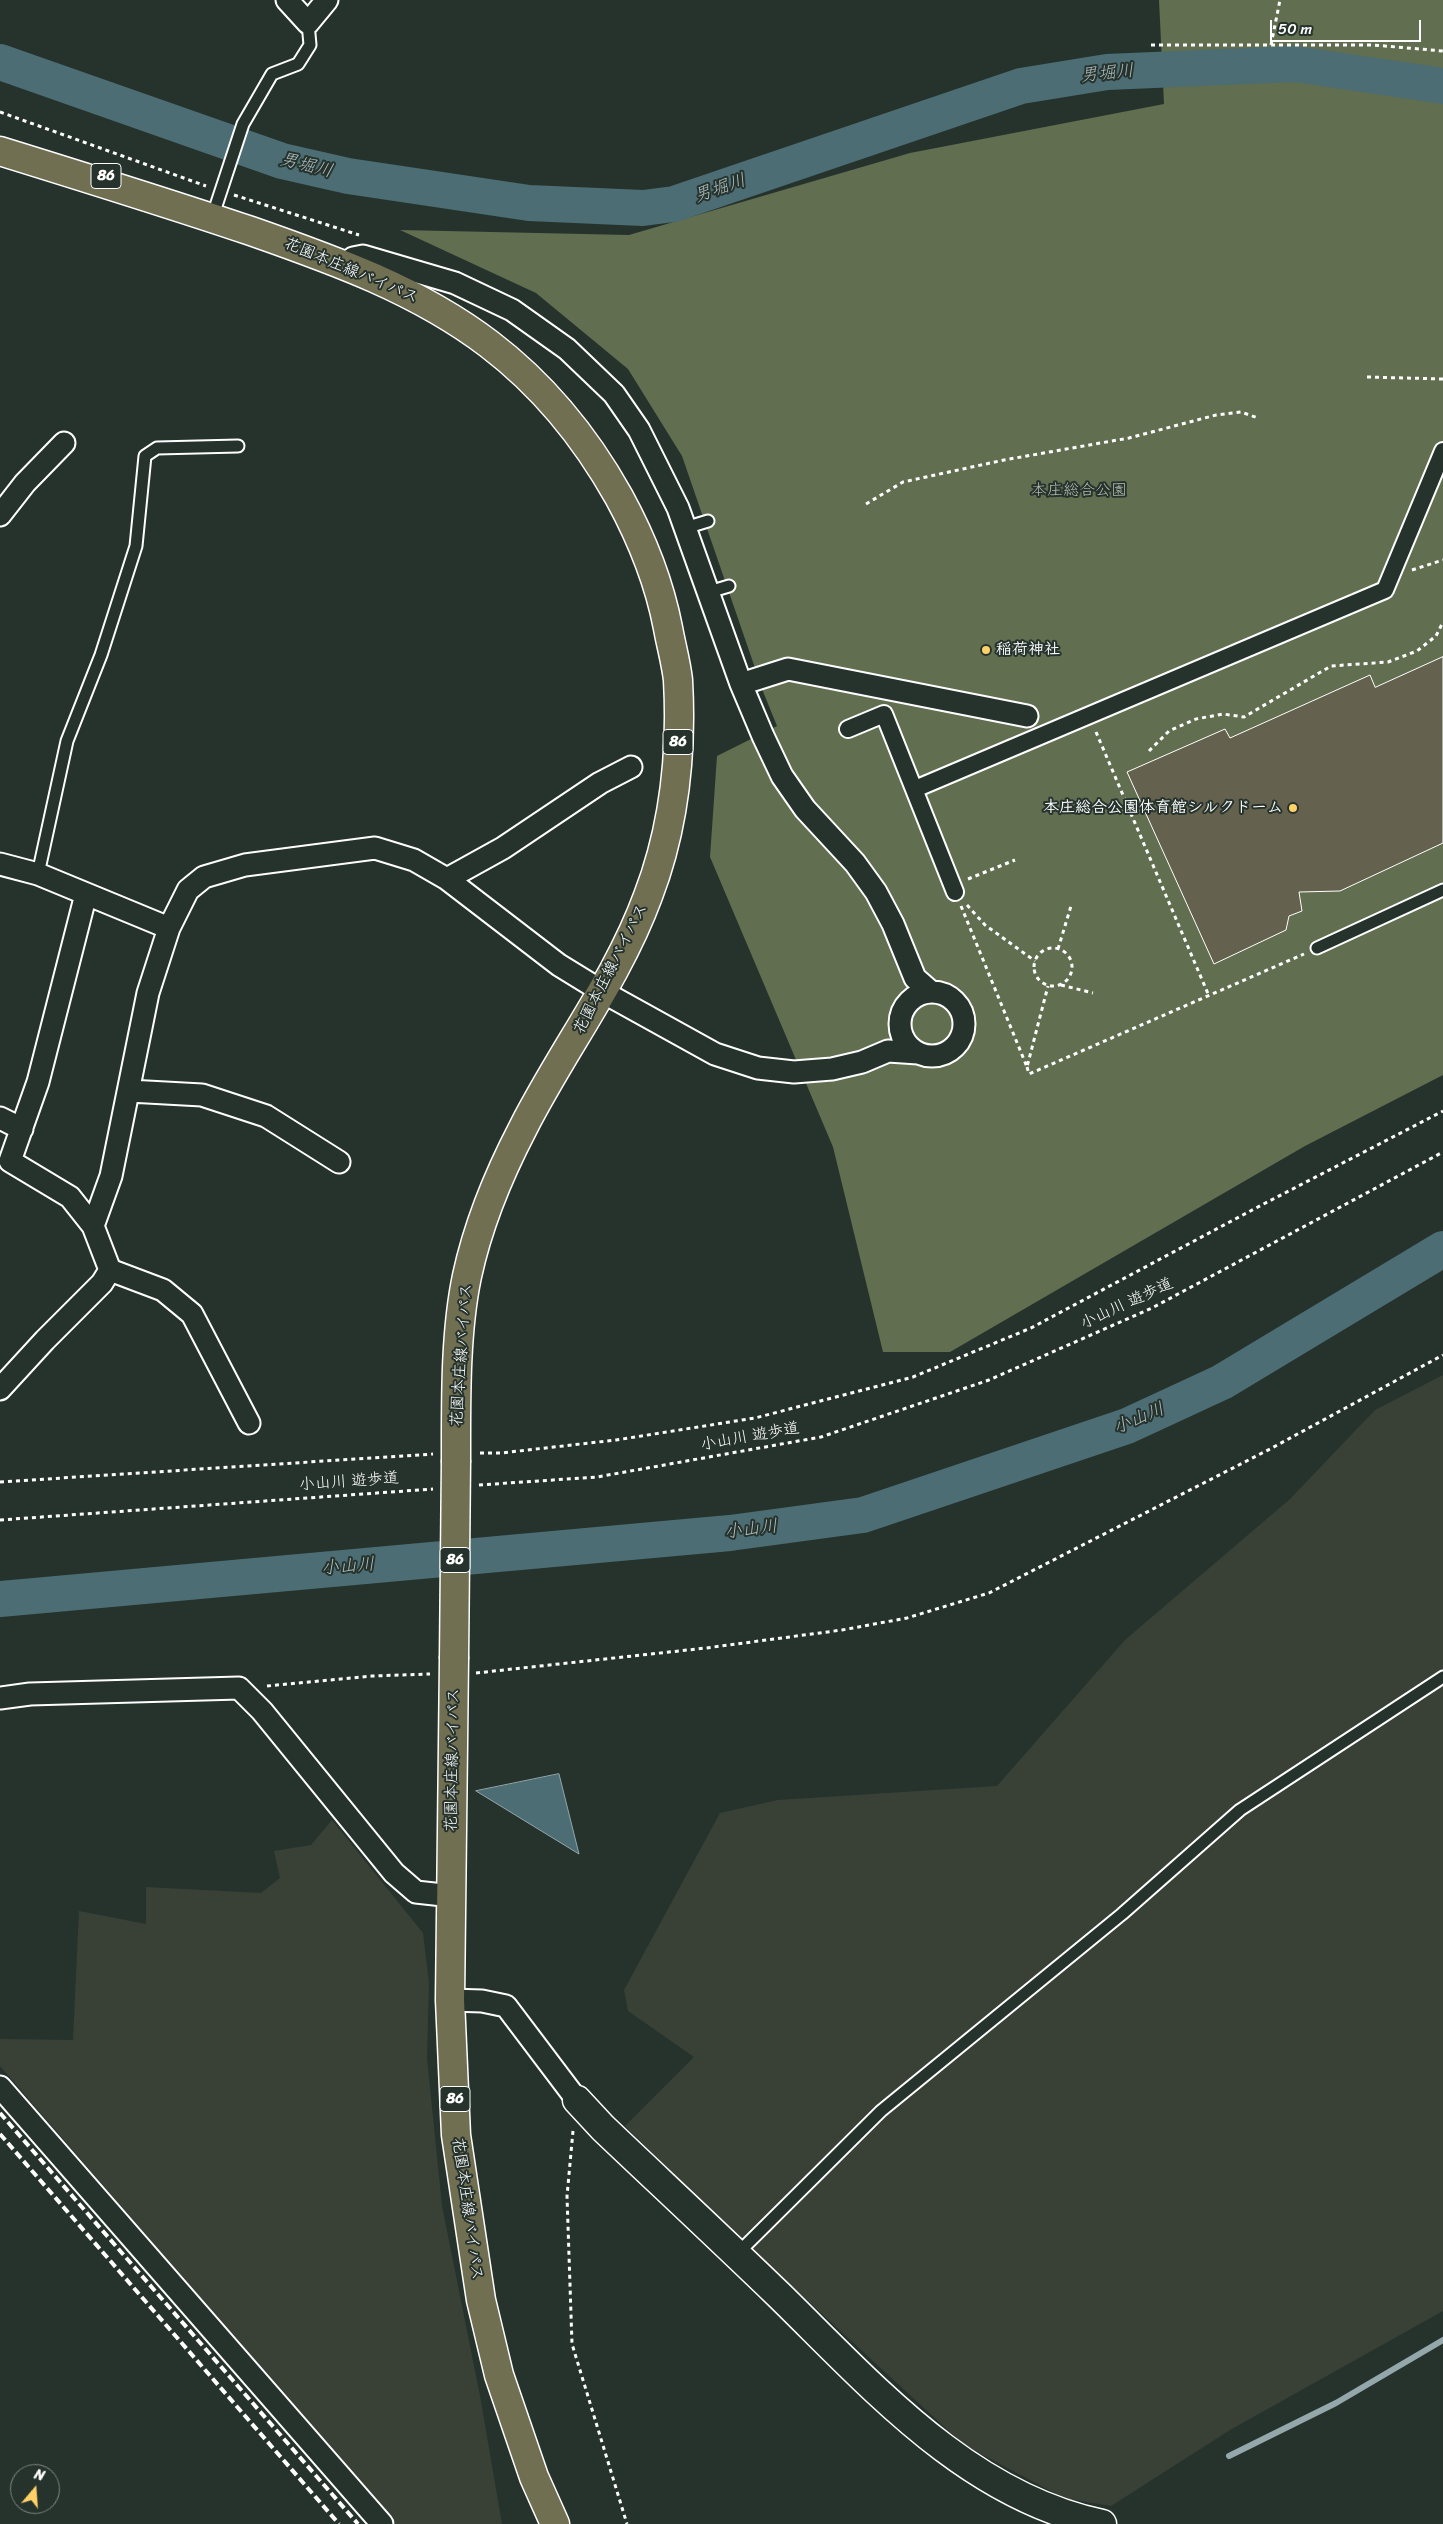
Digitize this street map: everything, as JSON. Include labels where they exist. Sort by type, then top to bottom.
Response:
[{"type":"main road","name":"花園本庄線バイパス","points":[[0,134],[212,218],[346,266],[390,284],[438,310],[490,345],[555,403],[599,460],[638,530],[661,591],[678,677],[678,756],[669,828],[648,896],[623,954],[603,992],[523,1127],[486,1209],[467,1277],[460,1336],[456,1456],[450,2000],[456,2135],[481,2300],[499,2375],[534,2477],[555,2524]]},
{"type":"main road","name":"花園本庄線バイパス","points":[[0,151],[212,218]]},
{"type":"street","points":[[286,0],[308,23],[327,0]]},
{"type":"street","points":[[346,266],[352,258],[363,256],[454,283],[512,310],[567,349],[614,394],[639,430],[658,465],[685,528],[741,684],[782,776],[805,808],[855,862],[876,892],[893,924],[919,990]]},
{"type":"street","points":[[0,516],[24,483],[64,443]]},
{"type":"street","points":[[914,788],[1385,590],[1443,451]]},
{"type":"street","points":[[741,684],[788,669],[1027,716]]},
{"type":"street","points":[[848,729],[884,714],[954,889]]},
{"type":"street","points":[[447,879],[503,848],[600,783],[631,767]]},
{"type":"street","points":[[93,1226],[111,1176],[148,993],[169,928],[188,890],[204,877],[245,865],[375,848],[414,860],[447,879],[559,965],[603,992],[715,1054],[758,1068],[794,1072],[832,1069],[862,1062],[888,1051],[940,1055],[950,1051],[958,1043],[963,1033],[962,1014],[950,998],[919,990]]},
{"type":"street","points":[[0,864],[38,874],[169,928]]},
{"type":"street","points":[[86,894],[38,1082],[22,1129],[5,1162],[70,1197],[93,1226],[110,1270],[163,1290],[192,1314],[249,1423]]},
{"type":"street","points":[[918,1053],[903,1038],[900,1027],[901,1016],[919,990]]},
{"type":"street","points":[[888,1051],[900,1027]]},
{"type":"street","points":[[129,1091],[202,1095],[266,1116],[339,1162]]},
{"type":"street","points":[[0,1118],[22,1129]]},
{"type":"street","points":[[0,1389],[45,1340],[102,1283],[110,1270]]},
{"type":"street","points":[[0,1698],[30,1694],[239,1688],[262,1710],[394,1873],[416,1892],[452,1896]]},
{"type":"street","points":[[450,2000],[482,2001],[506,2006],[577,2100],[603,2128],[737,2254],[895,2408],[934,2440],[987,2477],[1031,2502],[1068,2516],[1102,2524]]},
{"type":"street","points":[[0,2087],[382,2524]]},
{"type":"lane","points":[[212,218],[243,124],[272,74],[298,64],[310,45],[308,23]]},
{"type":"lane","points":[[38,874],[67,741],[102,655],[136,546],[145,456],[157,448],[238,446]]},
{"type":"lane","points":[[685,528],[708,520]]},
{"type":"lane","points":[[709,592],[730,586]]},
{"type":"lane","points":[[1317,948],[1443,890]]},
{"type":"lane","points":[[737,2254],[881,2111],[1122,1914],[1240,1810],[1443,1677]]},
{"type":"path","points":[[1271,45],[1280,0]]},
{"type":"path","points":[[1151,45],[1373,45],[1443,51]]},
{"type":"path","points":[[1367,378],[1443,379]]},
{"type":"path","points":[[866,504],[903,482],[912,480],[1004,460],[1129,438],[1216,415],[1241,412],[1258,418]]},
{"type":"path","points":[[1390,578],[1443,560]]},
{"type":"path","points":[[1149,751],[1169,731],[1196,719],[1223,714],[1244,716],[1331,666],[1388,662],[1416,651],[1436,636],[1443,622]]},
{"type":"path","points":[[1088,715],[1209,996]]},
{"type":"path","points":[[954,889],[1015,860]]},
{"type":"path","points":[[954,889],[1029,1074],[1317,948]]},
{"type":"path","points":[[954,889],[986,925],[1035,961]]},
{"type":"path","points":[[1058,949],[1071,906]]},
{"type":"path","points":[[1060,985],[1070,977],[1072,964],[1066,953],[1058,949],[1043,951],[1035,961],[1034,967],[1038,979],[1048,986],[1060,985],[1092,993]]},
{"type":"path","points":[[1027,1067],[1048,986]]},
{"type":"path","points":[[0,1482],[501,1453],[616,1440],[755,1418],[913,1377],[1031,1328],[1443,1111]]},
{"type":"path","name":"小山川 遊歩道","points":[[477,1485],[597,1477],[821,1437],[989,1380],[1152,1308],[1443,1152]]},
{"type":"path","points":[[239,1688],[372,1676],[454,1666],[511,1670],[842,1630],[907,1618],[989,1593],[1270,1449],[1443,1355]]},
{"type":"path","name":"小山川 遊歩道","points":[[0,1520],[438,1488]]},
{"type":"path","points":[[577,2100],[570,2146],[567,2196],[572,2344],[627,2524]]},
{"type":"shaded area","points":[[1443,1375],[1443,2311],[1230,2430],[1111,2506],[1064,2498],[964,2445],[716,2216],[625,2126],[694,2057],[628,2011],[624,1990],[720,1813],[778,1800],[997,1786],[1125,1640],[1290,1499],[1375,1410]]},
{"type":"shaded area","points":[[332,1820],[423,1933],[429,1983],[427,2058],[442,2206],[480,2396],[502,2524],[396,2524],[0,2066],[0,2039],[73,2040],[79,1911],[146,1924],[146,1887],[261,1893],[280,1878],[274,1851],[311,1845]]},
{"type":"green space","name":"本庄総合公園","points":[[1159,0],[1443,0],[1443,1075],[1305,1146],[950,1352],[883,1352],[833,1147],[710,857],[717,756],[777,726],[764,694],[682,456],[628,369],[536,293],[400,230],[629,235],[910,153],[1164,104]]},
{"type":"water","points":[[559,1774],[579,1854],[476,1791]]},
{"type":"building","name":"本庄総合公園体育館シルクドーム","points":[[1443,657],[1443,843],[1340,891],[1299,892],[1302,911],[1289,916],[1286,930],[1214,964],[1127,772],[1225,729],[1230,738],[1370,675],[1375,687]]},
{"type":"waterway","name":"男堀川","points":[[0,62],[282,161],[348,176],[529,203],[643,208],[674,204],[1021,86],[1107,72],[1295,64],[1443,86]]},
{"type":"waterway","name":"小山川","points":[[0,1599],[730,1533],[863,1515],[1127,1426],[1222,1382],[1443,1249]]},
{"type":"waterway","points":[[1229,2456],[1336,2403],[1443,2340]]},
{"type":"railway","points":[[0,2113],[358,2524]]},
{"type":"railway","points":[[0,2134],[339,2524]]},
{"type":"place","name":"稲荷神社","points":[[986,650]]},
{"type":"place","name":"本庄総合公園体育館シルクドーム","points":[[1293,808]]}]
